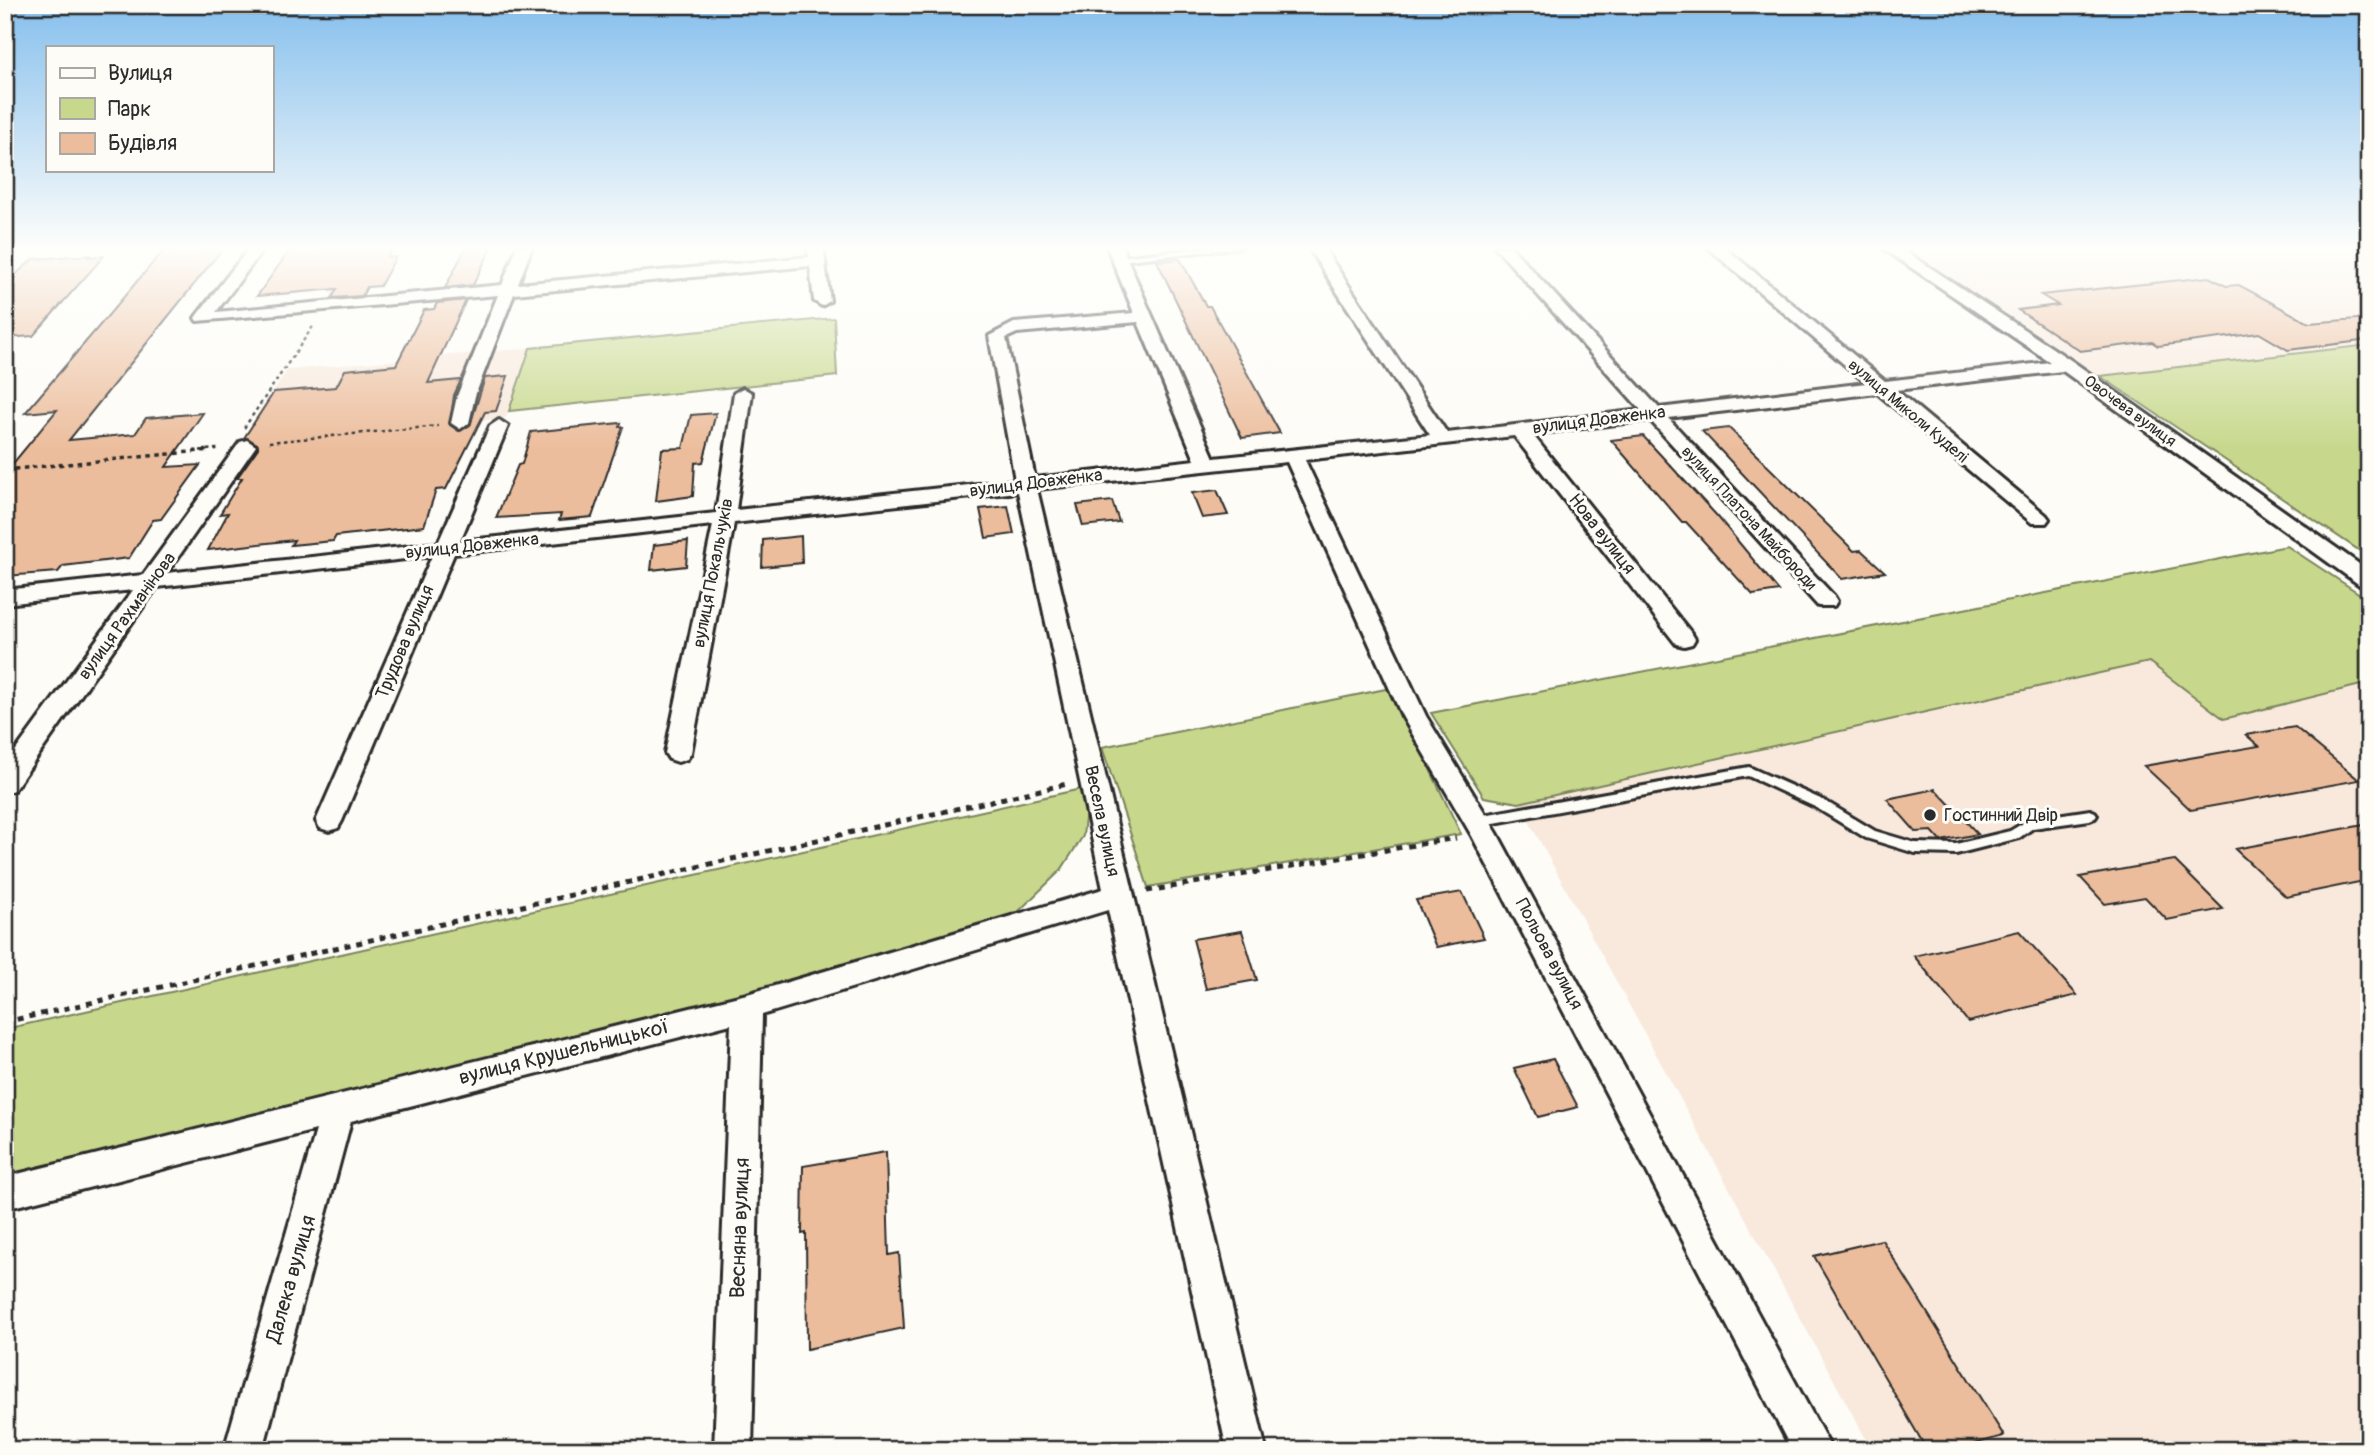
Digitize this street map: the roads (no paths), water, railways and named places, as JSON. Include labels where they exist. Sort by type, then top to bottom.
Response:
[{"type":"street","points":[[205,315],[203,318],[238,315]]},
{"type":"street","points":[[460,423],[466,396],[498,315]]},
{"type":"street","points":[[1360,315],[1442,439]]},
{"type":"street","name":"вулиця Платона Майбороди","points":[[1563,315],[1826,601]]},
{"type":"street","name":"вулиця Миколи Куделі","points":[[1794,315],[2039,519]]},
{"type":"street","name":"Овочева вулиця","points":[[1990,315],[2066,365],[2369,581]]},
{"type":"street","points":[[1145,317],[1206,463]]},
{"type":"street","name":"Весела вулиця","points":[[1145,317],[1014,328],[998,336],[1026,484],[1118,896],[1247,1450]]},
{"type":"street","name":"вулиця Довженка","points":[[5,597],[1442,439],[2066,365]]},
{"type":"street","name":"вулиця Покальчуків","points":[[678,753],[725,517],[743,393]]},
{"type":"street","name":"Трудова вулиця","points":[[329,821],[499,426]]},
{"type":"street","name":"Нова вулиця","points":[[1520,430],[1684,639]]},
{"type":"street","name":"вулиця Рахманінова","points":[[5,784],[152,582],[239,447]]},
{"type":"street","name":"Польова вулиця","points":[[1293,455],[1414,716],[1481,827],[1813,1450]]},
{"type":"street","name":"вулиця Крушельницької","points":[[5,1194],[747,1007],[1118,896]]},
{"type":"street","name":"Весняна вулиця","points":[[733,1450],[747,1007]]},
{"type":"street","name":"Далека вулиця","points":[[243,1450],[338,1108]]},
{"type":"lane","points":[[1481,827],[1749,771],[1820,804],[1871,835],[1915,848],[1956,849],[2014,835],[2030,824],[2090,815]]},
{"type":"place","name":"Гостинний Двір","points":[[1930,815]]}]
